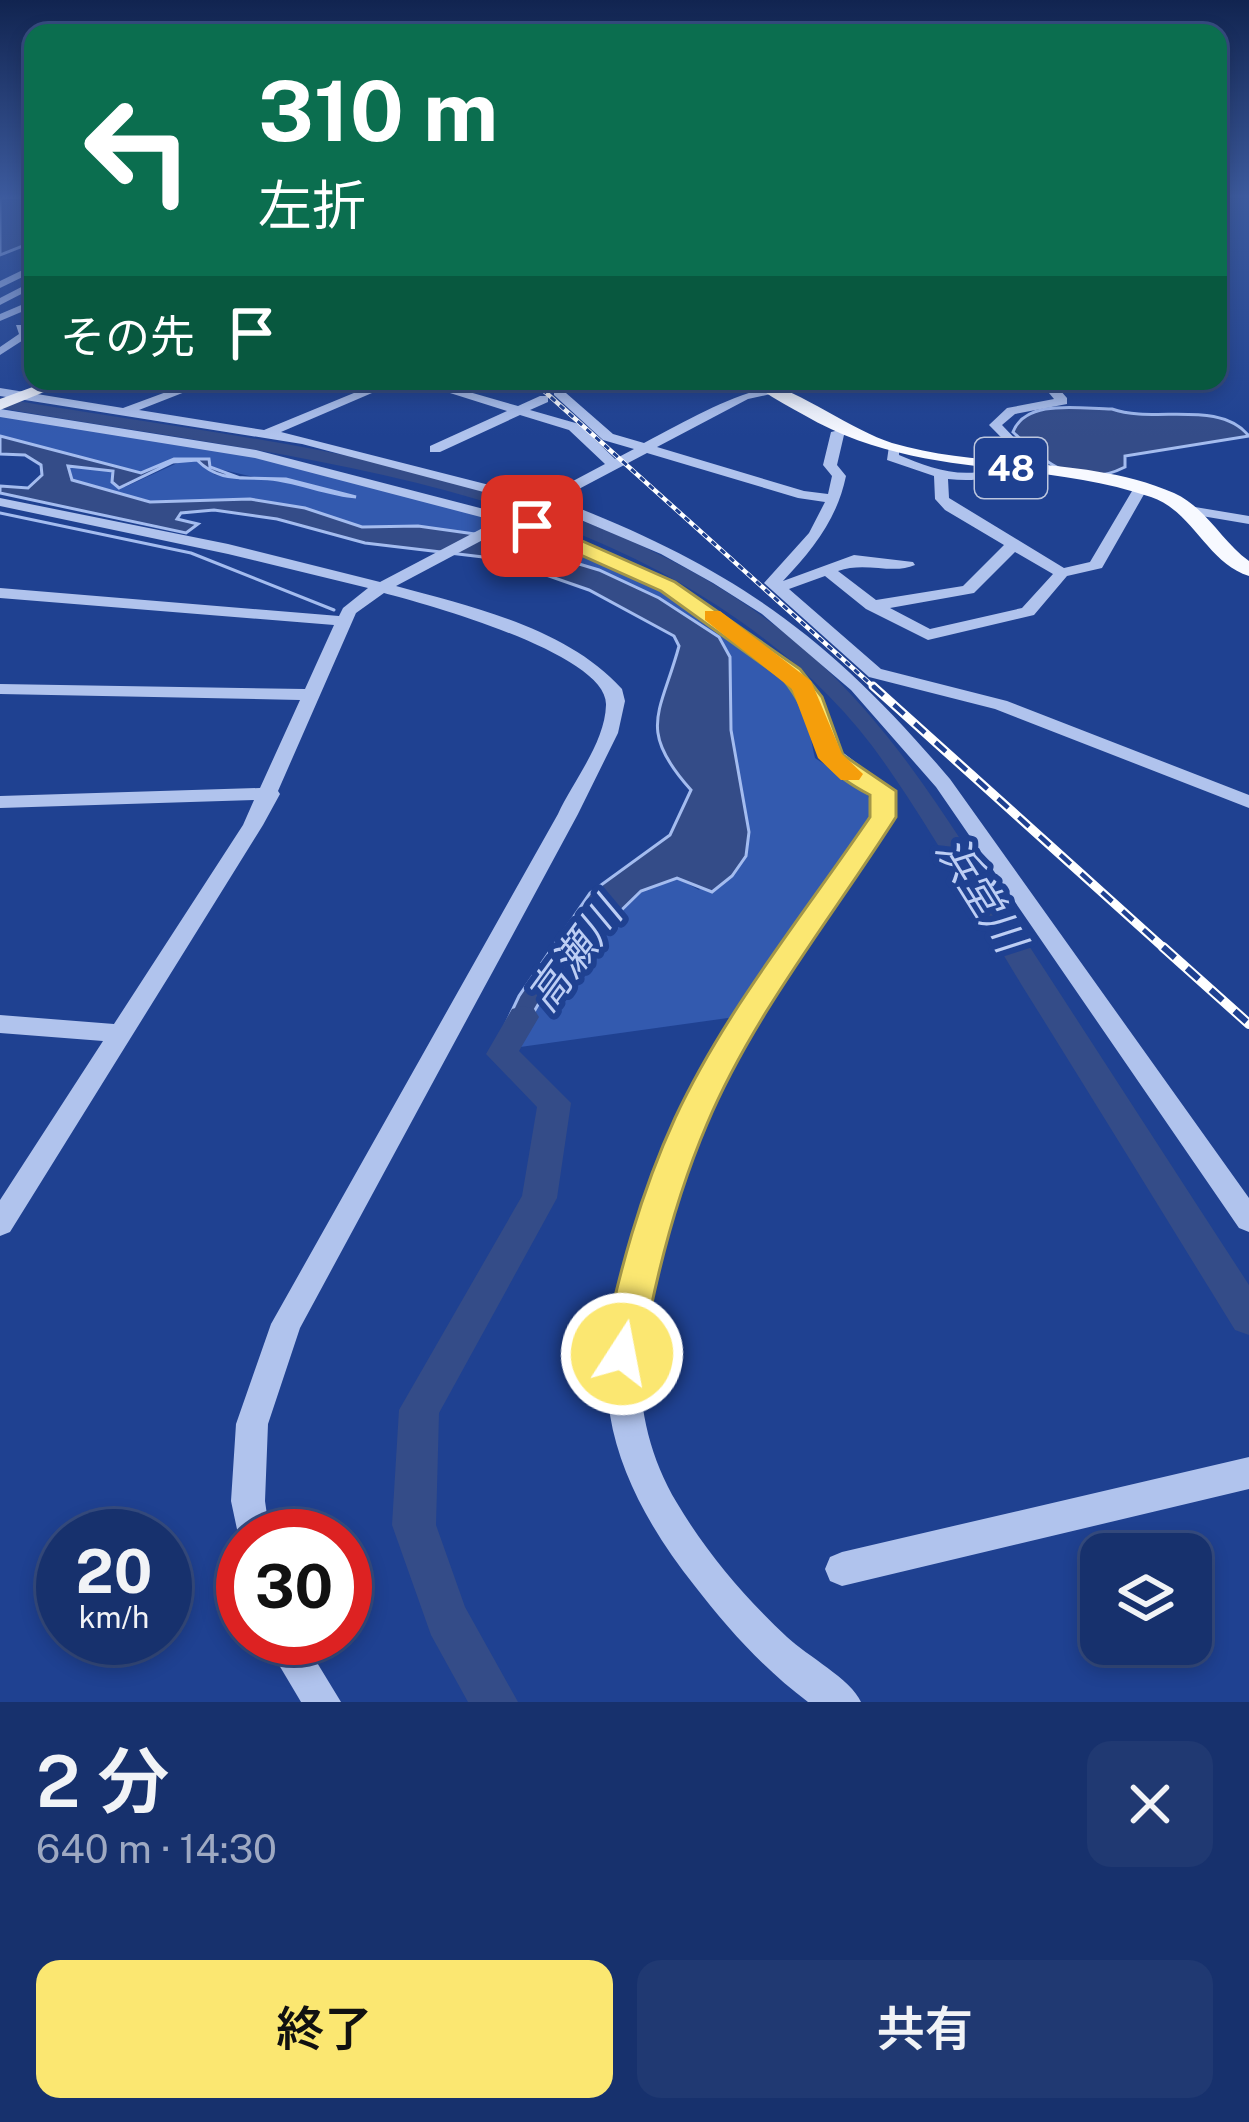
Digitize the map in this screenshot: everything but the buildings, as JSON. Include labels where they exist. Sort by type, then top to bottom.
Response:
[{"type":"main road","points":[[0,409],[40,390]]},
{"type":"main road","name":"48","points":[[773,390],[894,449],[1140,489],[1195,511],[1231,557],[1249,570]]},
{"type":"street","points":[[122,413],[183,390]]},
{"type":"street","points":[[268,433],[372,390]]},
{"type":"street","points":[[449,390],[574,427],[614,465]]},
{"type":"street","points":[[562,390],[558,392],[608,437],[803,495],[835,499]]},
{"type":"street","points":[[0,1224],[270,794],[343,621],[359,602],[758,390]]},
{"type":"street","points":[[1036,469],[995,424],[1011,411],[1063,401],[1053,390]]},
{"type":"street","points":[[0,392],[268,433],[546,502],[670,548],[732,582],[790,624],[889,718],[944,783],[1249,1220]]},
{"type":"street","points":[[435,449],[544,399]]},
{"type":"street","points":[[0,409],[256,454],[571,539],[650,577],[735,632],[803,686],[831,758],[845,772],[883,791],[883,817],[756,1010],[692,1119],[641,1254],[622,1354],[623,1396],[656,1504],[753,1631],[842,1702]]},
{"type":"street","points":[[847,430],[838,432],[830,465],[839,476],[835,499],[808,550],[772,583],[875,673],[944,687],[1019,712],[1249,802]]},
{"type":"street","points":[[894,449],[892,458],[941,473],[986,476],[1001,467]]},
{"type":"street","points":[[941,473],[942,499],[1062,573]]},
{"type":"street","points":[[831,574],[909,628],[936,634],[1028,612],[1062,573],[1096,565],[1140,489]]},
{"type":"street","points":[[0,502],[388,588],[473,612],[556,646],[598,673],[614,690],[617,708],[568,814],[286,1324],[252,1424],[249,1509]]},
{"type":"street","points":[[1195,511],[1248,519]]},
{"type":"street","points":[[872,606],[958,594],[988,574],[1012,545]]},
{"type":"street","points":[[778,588],[854,560],[907,565]]},
{"type":"street","points":[[0,593],[343,621]]},
{"type":"street","points":[[0,689],[311,695]]},
{"type":"street","points":[[0,802],[270,794]]},
{"type":"street","points":[[0,1024],[120,1033]]},
{"type":"street","points":[[842,1569],[1249,1474]]},
{"type":"street","points":[[298,1665],[322,1702]]},
{"type":"shaded area","points":[[0,409],[299,462],[567,533],[559,537],[680,599],[766,659],[799,697],[815,758],[866,792],[876,812],[735,1017],[513,1048],[539,1003],[560,987],[593,938],[641,891],[677,878],[699,890],[749,832],[731,730],[730,657],[719,637],[659,598],[599,570],[482,535],[418,526],[362,527],[306,508],[250,499],[150,502],[71,480],[68,463],[113,471],[125,487],[181,461],[137,472],[85,461],[0,436]],"holes":[[[209,459],[210,467],[263,479],[215,475],[203,462],[186,460]]]},
{"type":"water","points":[[1112,409],[1221,418],[1249,436],[1125,456],[1125,467],[1092,476],[1051,463],[1013,432],[1020,421],[1042,410]]},
{"type":"water","points":[[0,436],[141,473],[174,459],[209,459],[210,467],[239,478],[216,473],[197,460],[173,462],[119,488],[112,482],[113,471],[68,466],[72,480],[150,502],[250,499],[305,508],[362,527],[418,526],[482,535],[599,570],[659,598],[719,637],[730,657],[731,730],[749,832],[746,856],[712,892],[677,878],[641,891],[593,938],[560,987],[539,1003],[513,1048],[495,1047],[519,996],[590,893],[670,835],[691,790],[663,751],[658,735],[660,705],[679,646],[674,636],[589,590],[500,559],[365,543],[277,519],[214,510],[181,513],[177,519],[198,524],[186,533],[0,493],[0,486],[28,488],[42,475],[41,465],[25,455],[0,454]]},
{"type":"water","points":[[257,478],[286,479],[356,497],[288,482]]},
{"type":"waterway","name":"浜堂川","points":[[0,403],[292,452],[488,497],[582,529],[671,569],[755,621],[831,687],[897,762],[1249,1318]]},
{"type":"waterway","points":[[0,513],[191,553],[334,610]]},
{"type":"waterway","name":"高瀬川","points":[[494,1702],[447,1619],[414,1525],[419,1410],[539,1198],[554,1103],[502,1054],[523,1017]]},
{"type":"railway","points":[[543,390],[876,689]]},
{"type":"railway","points":[[873,686],[1166,950]]},
{"type":"railway","points":[[1163,947],[1249,1024]]},
{"type":"slow traffic","points":[[713,616],[803,686],[831,758],[850,774]]},
{"type":"route","points":[[532,526],[571,539],[668,586],[791,674],[810,697],[831,758],[845,772],[883,791],[883,817],[756,1010],[692,1119],[641,1254],[622,1354]]}]
